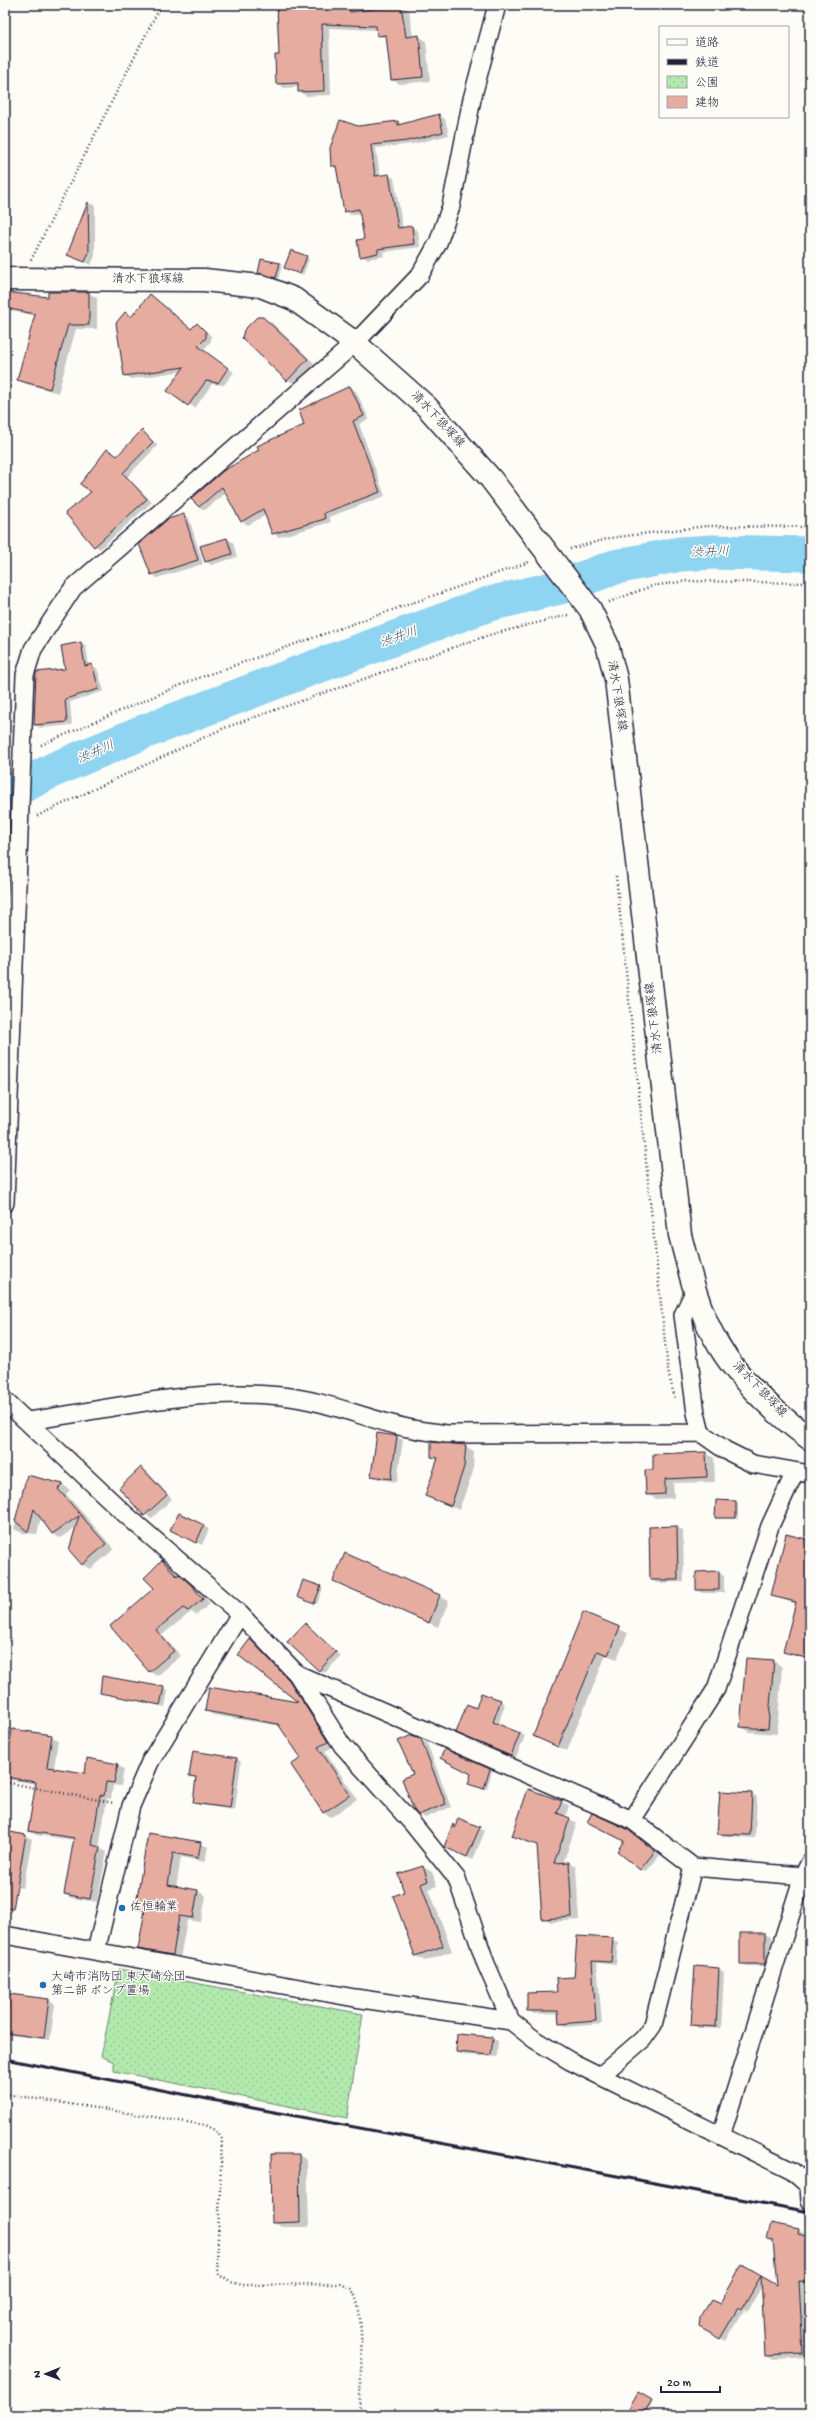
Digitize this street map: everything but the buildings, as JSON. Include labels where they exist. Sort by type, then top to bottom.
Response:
[{"type":"main road","name":"清水下狼塚線","points":[[15,279],[204,280],[261,286],[294,299],[355,343],[427,407],[491,479],[556,562],[585,602],[606,644],[616,679],[680,1235],[695,1290],[714,1337],[738,1372],[766,1401],[810,1439]]},
{"type":"street","points":[[5,1203],[21,759],[25,675],[31,656],[73,588],[355,343],[420,275],[438,243],[451,206],[472,99],[497,5]]},
{"type":"street","points":[[695,1290],[683,1315],[696,1412],[701,1433]]},
{"type":"street","points":[[28,1421],[185,1397],[227,1395],[281,1396],[305,1400],[408,1428],[447,1434],[701,1433],[725,1450],[753,1464],[802,1473],[770,1526],[716,1689],[632,1820]]},
{"type":"street","points":[[5,1401],[28,1421],[124,1514],[240,1614],[297,1674],[342,1745],[412,1823],[457,1879],[486,1964],[511,2021],[535,2040],[600,2076],[792,2171],[809,2186],[810,2202]]},
{"type":"street","points":[[96,1952],[131,1806],[150,1762],[240,1614]]},
{"type":"street","points":[[297,1674],[632,1820],[693,1867],[806,1869],[721,2136]]},
{"type":"street","points":[[600,2076],[643,2039],[653,2025],[693,1867]]},
{"type":"street","points":[[5,1935],[355,1998],[511,2021]]},
{"type":"path","points":[[15,279],[32,255],[161,5]]},
{"type":"path","points":[[21,759],[190,681],[556,562],[610,538],[706,526],[810,527]]},
{"type":"path","points":[[585,602],[668,582],[810,583]]},
{"type":"path","points":[[20,819],[224,728],[489,635],[569,614],[572,621]]},
{"type":"path","points":[[616,873],[668,1371],[671,1390],[677,1405],[696,1412]]},
{"type":"path","points":[[5,1782],[131,1806]]},
{"type":"path","points":[[5,2094],[206,2125],[215,2130],[222,2139],[217,2264],[219,2275],[230,2282],[243,2285],[340,2284],[350,2289],[358,2302],[361,2322],[360,2415]]},
{"type":"green space","points":[[119,1969],[363,2014],[347,2118],[114,2071],[114,2062],[101,2056]]},
{"type":"waterway","name":"渋井川","points":[[5,795],[53,770],[141,733],[307,670],[489,604],[560,587],[615,567],[680,554],[712,552],[810,554]]},
{"type":"railway","points":[[5,2059],[258,2109],[810,2212]]},
{"type":"place","name":"佐恒輪業","points":[[122,1908]]},
{"type":"place","name":"大崎市消防団 東大崎分団 第二部 ポンプ置場","points":[[43,1985]]}]
